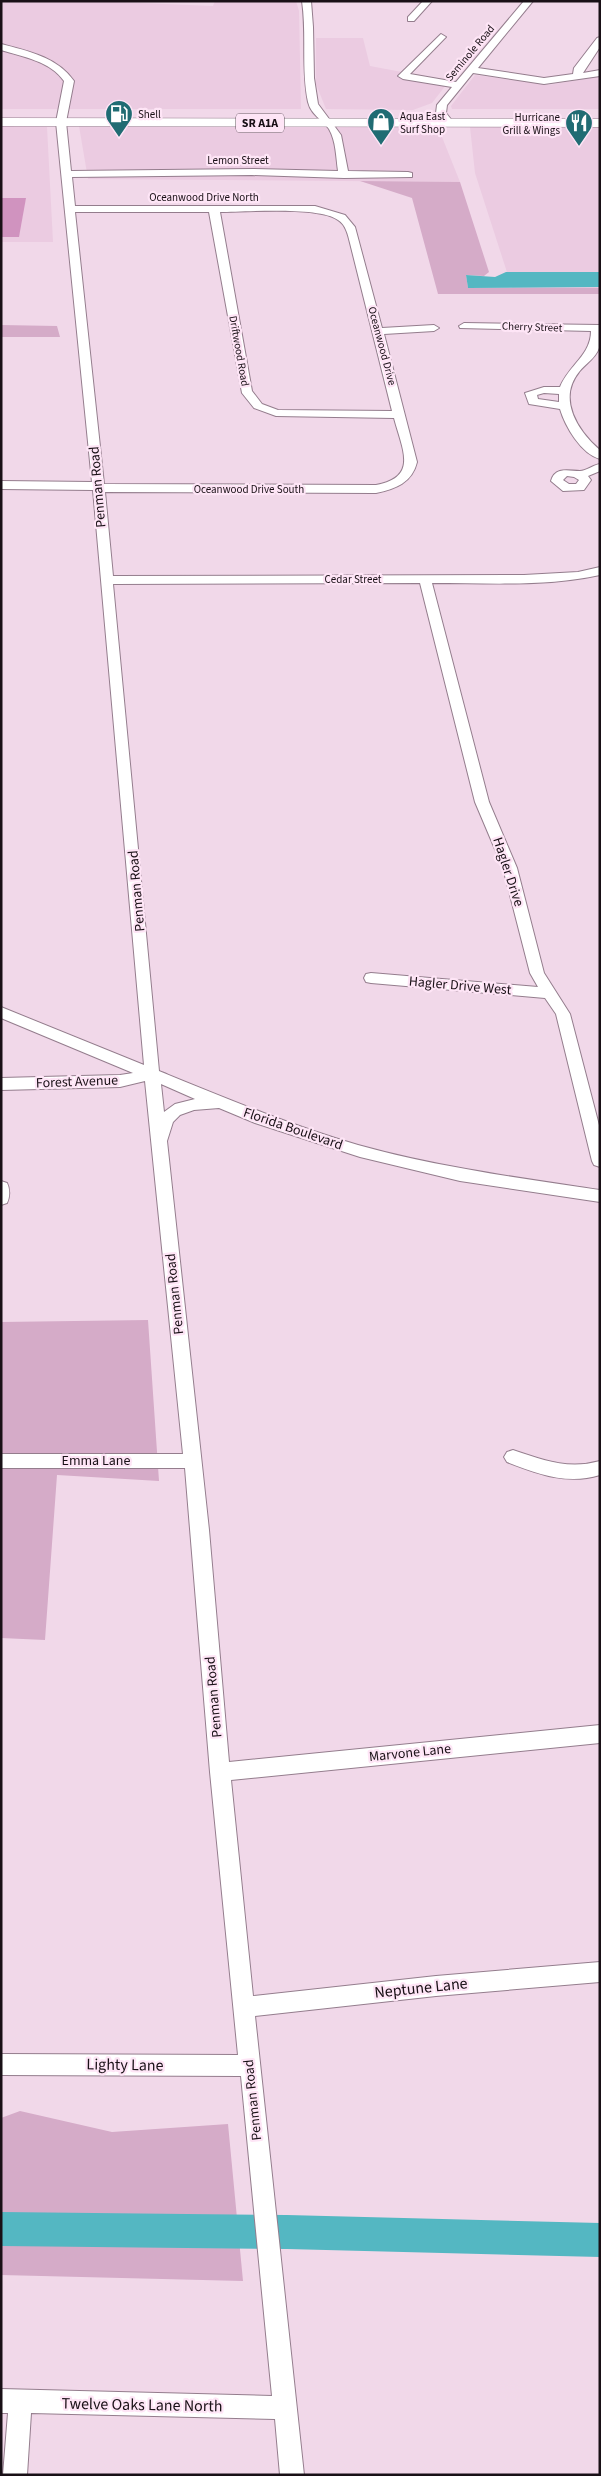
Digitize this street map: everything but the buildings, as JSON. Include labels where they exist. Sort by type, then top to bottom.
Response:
[{"type":"highway","name":"SR A1A","points":[[1,113],[62,118]]},
{"type":"highway","name":"SR A1A","points":[[193,118],[316,113],[600,123]]},
{"type":"highway","name":"SR A1A","points":[[1,122],[62,118],[193,118],[327,123],[600,114]]},
{"type":"street","points":[[306,1],[310,17],[308,80],[316,113],[335,133],[344,175]]},
{"type":"street","points":[[411,18],[428,1]]},
{"type":"street","name":"Seminole Road","points":[[445,118],[442,105],[456,85],[529,1]]},
{"type":"street","points":[[441,37],[403,76],[456,85]]},
{"type":"street","points":[[577,76],[578,68],[600,40]]},
{"type":"street","name":"Penman Road","points":[[1,47],[43,61],[63,71],[69,81],[62,118],[133,846],[152,1074],[191,1461],[200,1530],[220,1772],[283,2408],[292,2475]]},
{"type":"street","points":[[470,70],[544,82],[600,73]]},
{"type":"street","name":"Lemon Street","points":[[68,174],[252,172],[408,175]]},
{"type":"street","name":"Oceanwood Drive North","points":[[71,209],[315,210],[336,214]]},
{"type":"street","name":"Driftwood Road","points":[[214,209],[246,391],[252,402],[276,413],[399,415]]},
{"type":"street","name":"Oceanwood Drive","points":[[336,214],[351,226],[411,462],[408,475],[400,482]]},
{"type":"street","name":"Cherry Street","points":[[464,326],[598,328]]},
{"type":"street","points":[[378,331],[434,328]]},
{"type":"street","points":[[598,328],[598,342],[569,377],[564,406],[577,433],[600,456]]},
{"type":"street","points":[[564,406],[538,404],[533,402],[531,398],[532,394],[536,391],[565,392]]},
{"type":"street","points":[[582,475],[600,467]]},
{"type":"street","name":"Oceanwood Drive South","points":[[1,485],[87,485],[98,488],[358,489],[380,488],[400,482]]},
{"type":"street","name":"Cedar Street","points":[[106,580],[542,579],[598,575]]},
{"type":"street","name":"Hagler Drive","points":[[425,579],[482,802],[507,860],[537,973],[563,1014],[600,1161]]},
{"type":"street","name":"Hagler Drive West","points":[[372,978],[549,993]]},
{"type":"street","name":"Florida Boulevard","points":[[1,1012],[227,1105],[313,1137],[430,1169],[485,1180],[600,1196]]},
{"type":"street","name":"Forest Avenue","points":[[1,1084],[120,1081],[152,1074]]},
{"type":"street","points":[[160,1146],[166,1120],[178,1109],[193,1104],[227,1105]]},
{"type":"street","points":[[1,1187],[3,1192],[1,1199]]},
{"type":"street","points":[[513,1457],[551,1471],[567,1474],[587,1473],[600,1468]]},
{"type":"street","name":"Emma Lane","points":[[1,1461],[191,1461]]},
{"type":"street","name":"Marvone Lane","points":[[220,1772],[600,1734]]},
{"type":"street","name":"Neptune Lane","points":[[244,2006],[436,1986],[600,1972]]},
{"type":"street","name":"Lighty Lane","points":[[1,2064],[249,2066]]},
{"type":"street","points":[[11,2401],[15,2475]]},
{"type":"street","name":"Twelve Oaks Lane North","points":[[11,2401],[283,2408]]},
{"type":"shaded area","points":[[1,1],[93,1],[213,6],[215,1],[296,1],[299,11],[301,109],[1,109]]},
{"type":"shaded area","points":[[316,38],[363,38],[370,66],[402,72],[398,77],[446,85],[432,103],[413,110],[326,109],[316,84]]},
{"type":"shaded area","points":[[475,75],[549,85],[600,76],[600,109],[452,109],[451,106]]},
{"type":"shaded area","points":[[1,126],[47,127],[53,242],[1,242]]},
{"type":"shaded area","points":[[79,126],[438,127],[460,182],[88,179]]},
{"type":"shaded area","points":[[470,127],[600,127],[600,294],[514,294],[475,173]]},
{"type":"shaded area","points":[[360,181],[460,182],[489,272],[484,276],[466,275],[468,288],[600,288],[600,294],[438,294],[412,198]]},
{"type":"shaded area","points":[[1,325],[57,326],[60,337],[1,337]]},
{"type":"shaded area","points":[[148,1320],[159,1481],[57,1475],[45,1640],[1,1638],[1,1322]]},
{"type":"shaded area","points":[[20,2111],[112,2132],[228,2124],[243,2281],[1,2275],[1,2118]]},
{"type":"water","points":[[506,272],[600,272],[600,287],[468,288],[466,275],[495,277]]},
{"type":"waterway","points":[[1,2229],[287,2232],[600,2240]]},
{"type":"place","name":"Shell","points":[[119,138]]},
{"type":"place","name":"Aqua East Surf Shop","points":[[381,146]]},
{"type":"place","name":"Hurricane Grill & Wings","points":[[579,147]]}]
